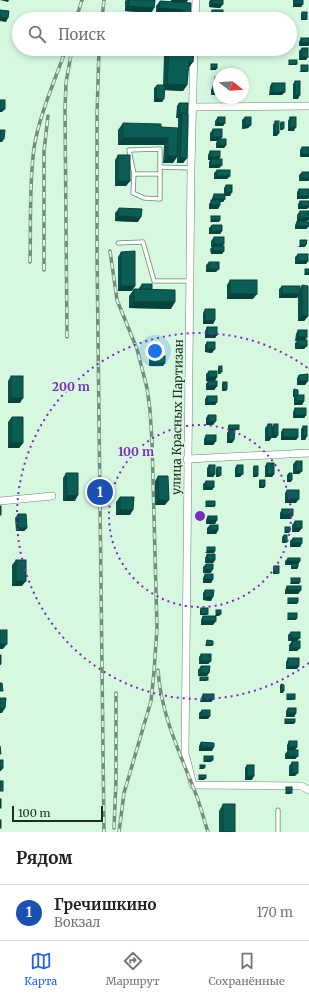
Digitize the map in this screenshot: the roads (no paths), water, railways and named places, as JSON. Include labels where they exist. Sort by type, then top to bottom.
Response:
[{"type":"street","points":[[195,12],[196,0]]},
{"type":"street","name":"улица Красных Партизан","points":[[194,56],[189,281],[185,753],[193,785],[301,786],[309,790]]},
{"type":"street","points":[[192,107],[309,106]]},
{"type":"street","points":[[187,459],[309,453]]},
{"type":"street","points":[[0,501],[52,496]]},
{"type":"lane","points":[[160,149],[160,167],[160,199],[144,198],[133,193],[134,174],[129,150],[160,149]]},
{"type":"lane","points":[[160,167],[191,168]]},
{"type":"lane","points":[[134,174],[160,174]]},
{"type":"lane","points":[[118,243],[143,242],[154,281],[189,281]]},
{"type":"lane","points":[[278,810],[278,832]]},
{"type":"railway","points":[[78,12],[82,0]]},
{"type":"railway","points":[[103,12],[104,0]]},
{"type":"railway","points":[[30,262],[32,162],[34,148],[43,111],[63,56]]},
{"type":"railway","points":[[67,337],[65,109],[66,83],[71,56]]},
{"type":"railway","points":[[99,56],[97,115],[97,253],[104,832]]},
{"type":"railway","points":[[44,270],[44,151],[48,116]]},
{"type":"railway","points":[[110,251],[117,300],[137,349],[147,388],[150,410],[157,628],[151,701],[124,793],[119,832]]},
{"type":"railway","points":[[158,670],[167,719],[197,797],[208,832]]},
{"type":"railway","points":[[114,828],[116,780],[116,693]]},
{"type":"place","name":"Гречишкино","points":[[100,492]]}]
